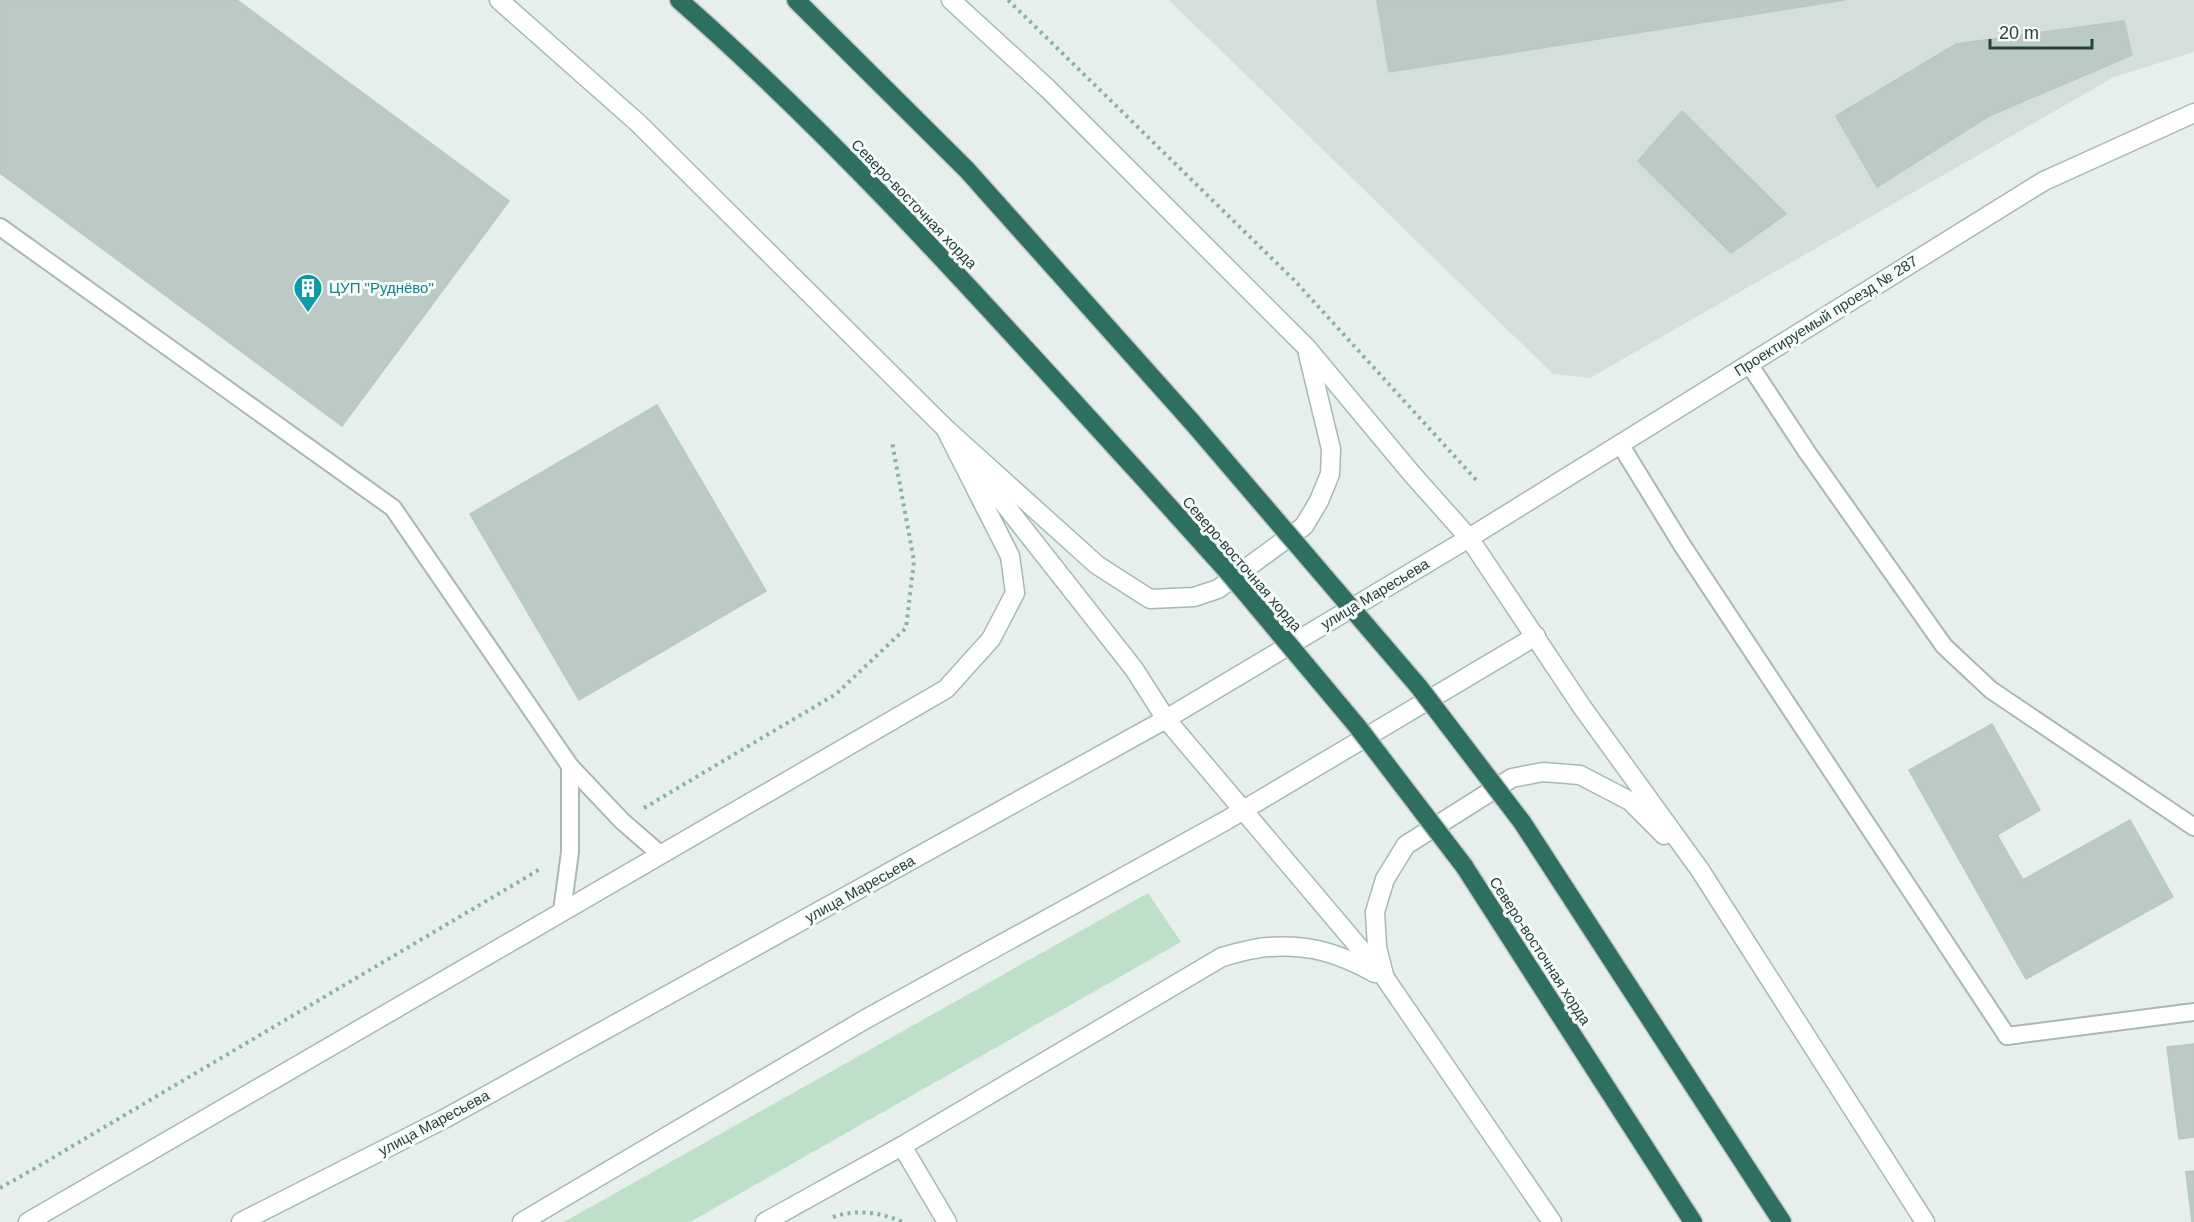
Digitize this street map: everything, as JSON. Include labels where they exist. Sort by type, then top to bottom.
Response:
[{"type":"highway","name":"Северо-восточная хорда","points":[[679,0],[729,44],[924,236],[1228,572],[1357,726],[1464,866],[1693,1222]]},
{"type":"highway","points":[[796,0],[967,170],[1192,422],[1419,687],[1522,822],[1782,1222]]},
{"type":"street","points":[[499,0],[638,123],[945,428],[1097,565],[1150,599],[1194,597],[1218,589],[1304,526],[1319,501],[1330,474],[1331,449],[1307,348]]},
{"type":"street","points":[[951,0],[1047,88],[1307,348],[1412,474],[1469,538],[1582,707],[1700,870],[1925,1222]]},
{"type":"street","name":"Проектируемый проезд № 287","points":[[1469,538],[2044,181],[2194,113]]},
{"type":"street","points":[[945,428],[1134,669],[1166,719],[1385,978],[1552,1222]]},
{"type":"street","points":[[28,1222],[946,689],[991,639],[1015,593],[1010,556],[945,428]]},
{"type":"street","name":"улица Маресьева","points":[[241,1222],[444,1119],[1166,719],[1469,538]]},
{"type":"street","points":[[522,1222],[864,1020],[1243,810],[1536,636]]},
{"type":"street","points":[[1385,978],[1377,947],[1375,912],[1390,870],[1406,846],[1512,778],[1543,772],[1580,775],[1630,801],[1700,870]]},
{"type":"street","points":[[765,1222],[902,1146],[1222,957],[1266,947],[1323,950],[1353,961],[1385,978]]},
{"type":"street","points":[[902,1146],[944,1216]]},
{"type":"lane","points":[[0,227],[393,508],[570,766],[622,821],[660,854]]},
{"type":"lane","points":[[1749,364],[1812,459],[1944,646],[1991,690],[2194,827]]},
{"type":"lane","points":[[1620,444],[1674,533],[2007,1036],[2194,1012]]},
{"type":"lane","points":[[562,911],[570,852],[570,766]]},
{"type":"path","points":[[1008,0],[1295,281],[1478,482]]},
{"type":"path","points":[[622,821],[836,694],[906,628],[914,561],[892,442]]},
{"type":"path","points":[[0,1188],[570,852]]},
{"type":"path","points":[[824,1220],[848,1212],[856,1212],[874,1213],[902,1222]]},
{"type":"shaded area","points":[[1169,0],[2194,0],[2194,52],[2114,77],[1590,378],[1553,374]]},
{"type":"green space","points":[[1148,893],[1181,942],[690,1222],[564,1222]]},
{"type":"building","name":"ЦУП \"Руднёво\"","points":[[0,0],[237,0],[509,201],[342,426],[0,173]]},
{"type":"building","points":[[1377,0],[1845,0],[1389,72]]},
{"type":"building","points":[[2124,21],[2132,55],[1989,116],[1877,187],[1836,116],[1956,44]]},
{"type":"building","points":[[1682,111],[1786,214],[1731,253],[1638,161]]},
{"type":"building","points":[[657,405],[766,591],[579,700],[470,514]]},
{"type":"building","points":[[1992,724],[2040,810],[1997,835],[2023,880],[2130,820],[2173,897],[2026,979],[1909,770]]},
{"type":"building","points":[[2194,1044],[2194,1137],[2179,1139],[2167,1047]]},
{"type":"building","points":[[2194,1171],[2194,1222],[2192,1222],[2186,1172]]},
{"type":"place","name":"ЦУП \"Руднёво\"","points":[[308,314]]}]
